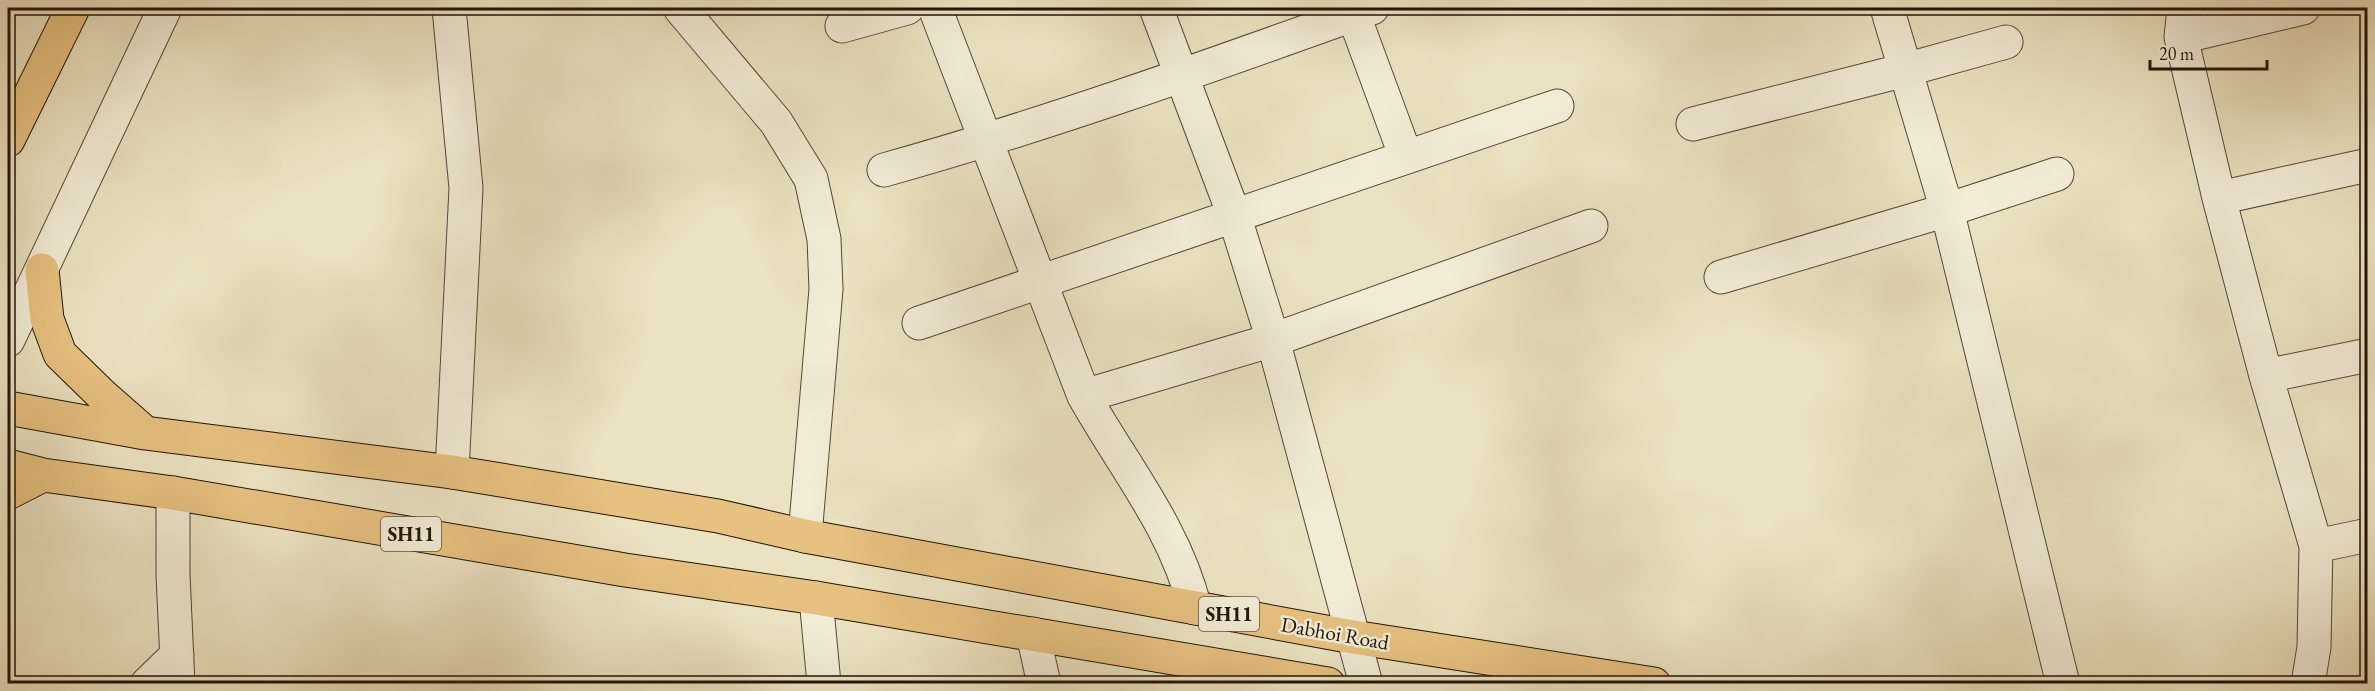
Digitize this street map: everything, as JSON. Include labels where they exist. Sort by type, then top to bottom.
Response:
[{"type":"main road","points":[[8,140],[73,8]]},
{"type":"main road","points":[[42,270],[46,319],[60,354],[145,433]]},
{"type":"main road","name":"SH11","points":[[8,408],[145,433],[452,472],[718,516],[805,536]]},
{"type":"main road","name":"SH11","points":[[8,466],[43,475],[173,493],[625,570],[816,598],[1328,684]]},
{"type":"main road","points":[[8,493],[43,475]]},
{"type":"main road","name":"Dabhoi Road","points":[[805,536],[1353,638],[1654,684]]},
{"type":"street","points":[[8,340],[165,8]]},
{"type":"street","points":[[449,8],[466,188],[452,472]]},
{"type":"street","points":[[680,8],[776,122],[811,179],[824,238],[826,289],[805,536]]},
{"type":"street","points":[[842,26],[907,8]]},
{"type":"street","points":[[935,8],[1084,396],[1172,541],[1188,577],[1195,608]]},
{"type":"street","points":[[1156,8],[1234,215],[1273,340],[1366,684]]},
{"type":"street","points":[[1887,8],[1947,210],[2063,684]]},
{"type":"street","points":[[2303,8],[2183,22],[2218,198],[2266,376],[2316,546],[2314,647],[2308,684]]},
{"type":"street","points":[[884,170],[987,142],[1182,76],[1359,10],[1406,157]]},
{"type":"street","points":[[1693,124],[2006,42]]},
{"type":"street","points":[[920,323],[1557,106]]},
{"type":"street","points":[[2218,198],[2367,165]]},
{"type":"street","points":[[1721,277],[1947,210],[2057,174]]},
{"type":"street","points":[[1084,396],[1273,340],[1591,226]]},
{"type":"street","points":[[2266,376],[2367,355]]},
{"type":"street","points":[[147,684],[177,669],[173,575],[173,493]]},
{"type":"street","points":[[2316,546],[2367,535]]},
{"type":"street","points":[[816,598],[824,684]]},
{"type":"street","points":[[1033,634],[1044,684]]}]
